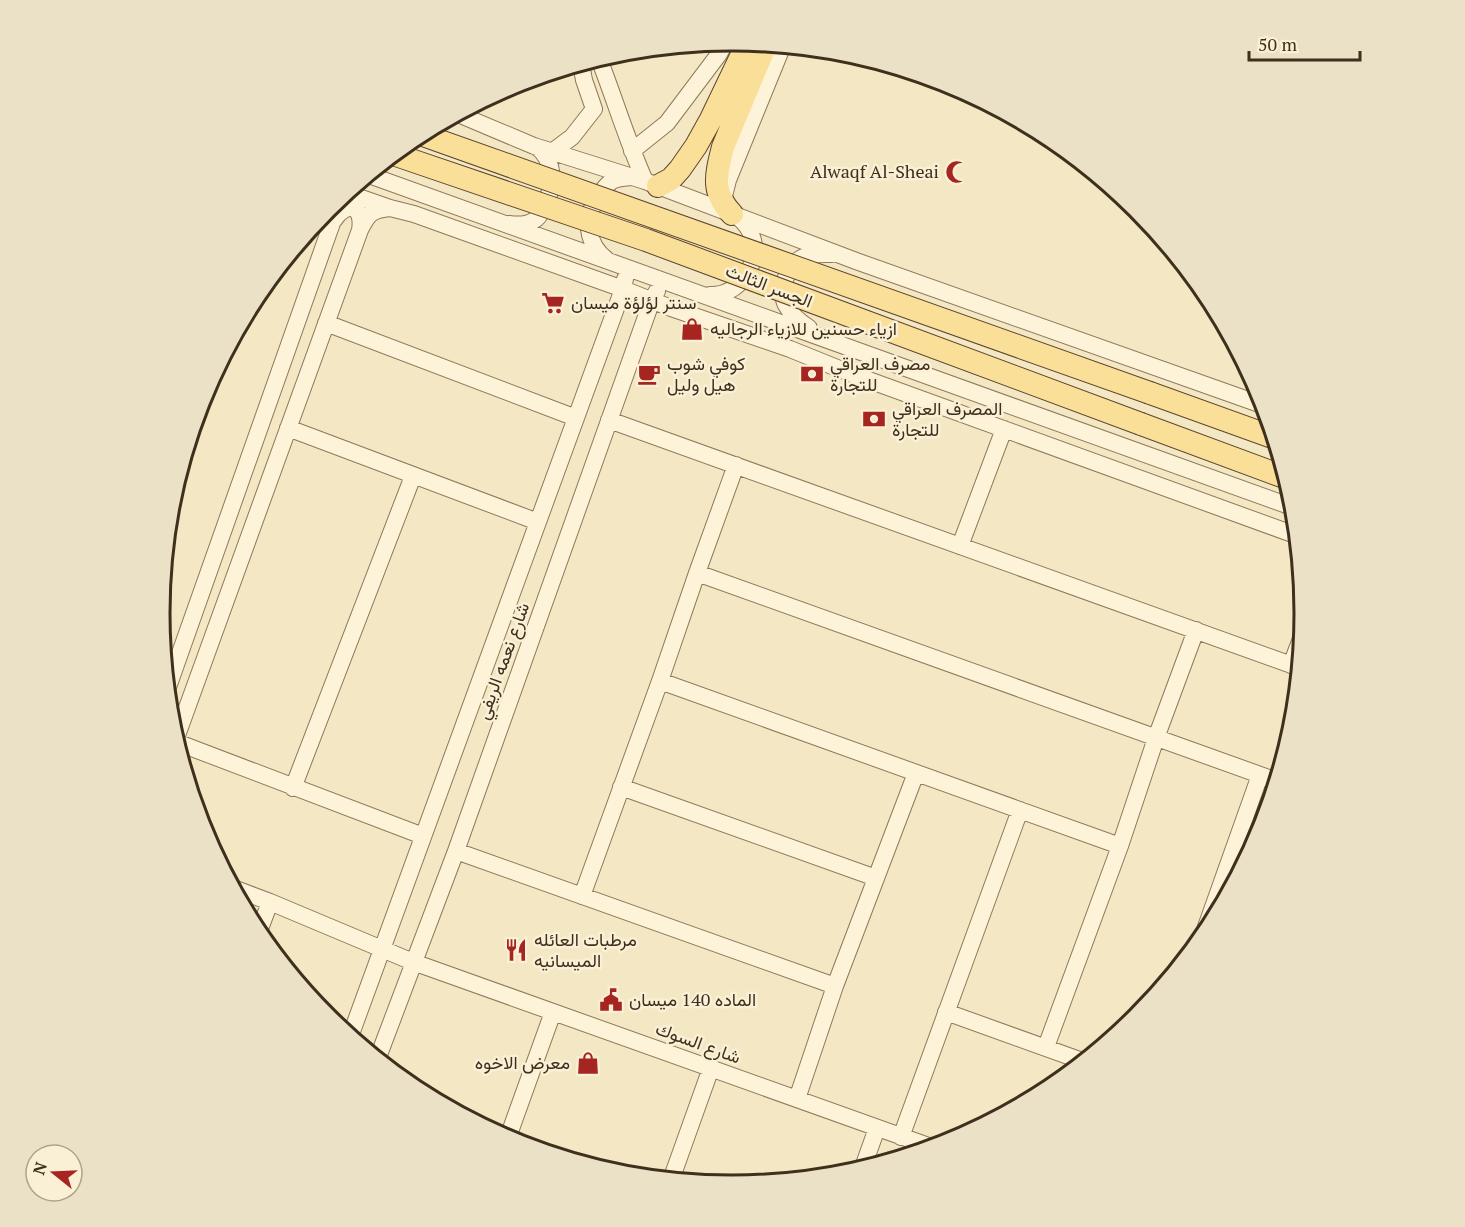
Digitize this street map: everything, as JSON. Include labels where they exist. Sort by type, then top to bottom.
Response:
[{"type":"main road","points":[[645,182],[671,179],[680,169],[711,119],[744,51]]},
{"type":"main road","points":[[733,214],[719,195],[717,180],[719,163],[726,140],[763,52]]},
{"type":"main road","name":"الجسر الثالث","points":[[432,138],[1265,435]]},
{"type":"main road","name":"الجسر الثالث","points":[[403,158],[646,240],[1277,474]]},
{"type":"street","points":[[632,151],[667,123],[720,51]]},
{"type":"street","points":[[706,295],[727,293],[738,285],[747,274],[751,264],[754,250],[753,239],[746,223],[733,214],[724,196],[780,53]]},
{"type":"street","points":[[602,67],[645,182]]},
{"type":"street","points":[[552,152],[572,137],[594,109],[582,71]]},
{"type":"street","points":[[467,118],[534,146],[645,182],[856,261],[1253,402]]},
{"type":"street","points":[[502,223],[526,224],[536,219],[549,196],[552,170],[541,151],[534,146]]},
{"type":"street","points":[[378,177],[1284,504]]},
{"type":"street","points":[[620,266],[606,259],[593,245],[589,235],[590,211],[611,181],[621,178],[645,182]]},
{"type":"street","points":[[356,196],[414,214],[790,349],[852,374],[1289,532]]},
{"type":"street","points":[[332,223],[342,210],[352,208],[361,216],[360,230]]},
{"type":"street","points":[[182,726],[360,230],[371,211],[390,208]]},
{"type":"street","points":[[455,229],[460,208]]},
{"type":"street","points":[[173,672],[335,216]]},
{"type":"street","points":[[831,340],[797,320],[784,303],[783,287],[789,270],[800,259],[816,254],[832,254],[856,261]]},
{"type":"street","name":"شارع نعمه الريفي","points":[[353,1028],[623,289],[625,273],[620,266]]},
{"type":"street","name":"شارع نعمه الريفي","points":[[380,1052],[456,850],[652,300],[660,288],[671,283]]},
{"type":"street","points":[[326,323],[576,418]]},
{"type":"street","points":[[609,420],[1292,665]]},
{"type":"street","points":[[288,428],[538,522]]},
{"type":"street","points":[[960,546],[1004,429]]},
{"type":"street","points":[[582,896],[736,465]]},
{"type":"street","points":[[293,788],[413,476]]},
{"type":"street","points":[[1269,525],[1277,501]]},
{"type":"street","points":[[697,573],[1270,778]]},
{"type":"street","points":[[1046,1047],[1196,630]]},
{"type":"street","points":[[660,681],[1120,846]]},
{"type":"street","points":[[177,700],[189,704]]},
{"type":"street","points":[[186,746],[423,836]]},
{"type":"street","points":[[797,1099],[836,986],[916,773]]},
{"type":"street","points":[[1214,904],[1260,775]]},
{"type":"street","points":[[621,788],[876,878]]},
{"type":"street","points":[[901,1137],[1020,810]]},
{"type":"street","points":[[456,850],[836,986]]},
{"type":"street","name":"شارع السوك","points":[[243,892],[413,962],[920,1143]]},
{"type":"street","points":[[262,922],[270,902]]},
{"type":"street","points":[[511,1130],[553,1012]]},
{"type":"street","points":[[946,1012],[1076,1059]]},
{"type":"street","points":[[674,1173],[711,1068]]},
{"type":"street","points":[[866,1160],[877,1128]]},
{"type":"place","name":"Alwaqf Al-Sheai","points":[[957,172]]},
{"type":"place","name":"سنتر لؤلؤة ميسان","points":[[553,303]]},
{"type":"place","name":"ازياء حسنين للازياء الرجاليه","points":[[692,329]]},
{"type":"place","name":"كوفي شوب هيل وليل","points":[[649,374]]},
{"type":"place","name":"مصرف العراقي للتجارة","points":[[812,374]]},
{"type":"place","name":"المصرف العراقي للتجارة","points":[[874,419]]},
{"type":"place","name":"مرطبات العائله الميسانيه","points":[[516,950]]},
{"type":"place","name":"الماده 140 ميسان","points":[[611,1000]]},
{"type":"place","name":"معرض الاخوه","points":[[588,1063]]}]
